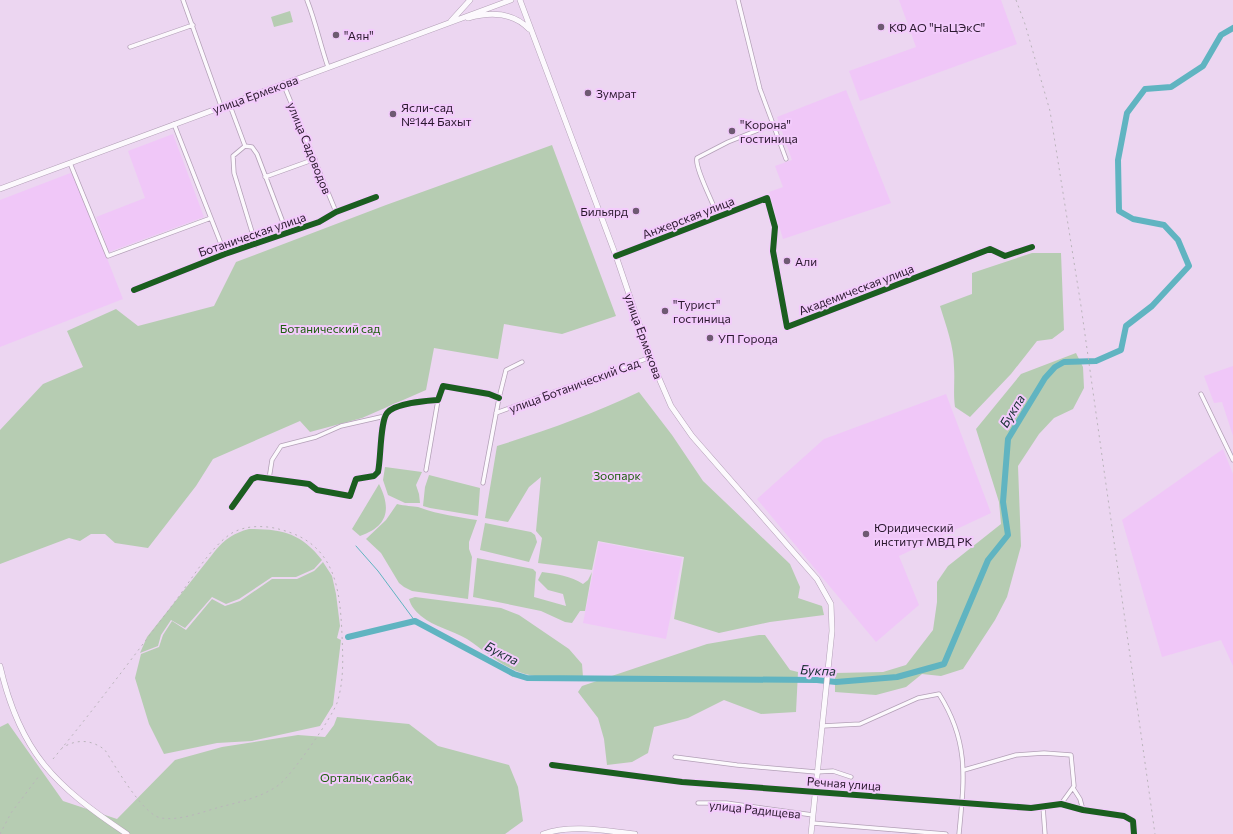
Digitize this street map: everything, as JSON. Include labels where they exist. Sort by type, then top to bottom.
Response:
[{"type":"main road","points":[[448,23],[470,0]]},
{"type":"main road","name":"улица Ермекова","points":[[0,189],[229,103],[511,0]]},
{"type":"main road","name":"улица Ермекова","points":[[520,0],[616,256],[651,357],[671,406],[692,436],[817,579],[831,604],[832,631],[816,772],[811,834]]},
{"type":"main road","points":[[448,23],[472,17],[497,14],[517,18],[531,31]]},
{"type":"main road","points":[[0,666],[5,688],[17,723],[28,744],[42,764],[75,796],[127,834]]},
{"type":"main road","points":[[544,834],[559,830],[635,834]]},
{"type":"street","points":[[183,0],[221,106]]},
{"type":"street","points":[[307,0],[317,27],[316,33],[328,67]]},
{"type":"street","points":[[738,0],[760,89],[786,159]]},
{"type":"street","points":[[130,47],[193,25]]},
{"type":"street","name":"улица Садоводов","points":[[284,83],[336,212]]},
{"type":"street","points":[[229,103],[245,146]]},
{"type":"street","points":[[174,124],[225,254]]},
{"type":"street","points":[[718,217],[713,202],[696,165],[697,158],[728,142],[773,124]]},
{"type":"street","points":[[245,146],[252,148],[257,154],[288,233]]},
{"type":"street","points":[[245,146],[233,156],[234,173],[256,245]]},
{"type":"street","points":[[266,177],[315,159]]},
{"type":"street","points":[[70,163],[108,256],[212,218]]},
{"type":"street","name":"Ботаническая улица","points":[[134,290],[225,254],[256,245],[319,222],[336,212],[376,197]]},
{"type":"street","name":"Анжерская улица","points":[[616,256],[767,198]]},
{"type":"street","name":"Академическая улица","points":[[767,198],[775,227],[773,251],[787,326],[990,249],[1006,256],[1032,247]]},
{"type":"street","name":"улица Ботанический Сад","points":[[496,413],[651,357]]},
{"type":"street","points":[[483,483],[499,398],[506,370],[522,362]]},
{"type":"street","name":"улица Ботанический Сад","points":[[438,400],[443,386],[489,394],[499,398]]},
{"type":"street","points":[[1201,394],[1233,460]]},
{"type":"street","points":[[269,479],[272,460],[281,446],[316,437],[341,426],[385,416],[391,410],[405,405],[438,400],[426,470]]},
{"type":"street","points":[[232,507],[252,479],[257,477],[309,484],[317,490],[350,496],[356,479],[374,476],[378,472],[385,416]]},
{"type":"street","points":[[822,726],[860,724],[918,698],[939,694],[954,720],[964,770],[959,834]]},
{"type":"street","points":[[964,770],[1016,755],[1071,755],[1074,786],[1061,804]]},
{"type":"street","points":[[674,757],[737,766],[816,772],[833,771],[851,777]]},
{"type":"street","name":"Речная улица","points":[[552,765],[682,782],[1031,808],[1061,804],[1083,810],[1124,816],[1133,821],[1134,834]]},
{"type":"street","points":[[1073,788],[1080,798],[1083,810]]},
{"type":"street","name":"улица Радищева","points":[[698,803],[726,803],[812,815]]},
{"type":"street","points":[[1043,807],[1045,834]]},
{"type":"street","name":"улица Радищева","points":[[812,823],[946,834]]},
{"type":"shaded area","points":[[899,0],[1001,0],[1017,44],[860,101],[849,71],[916,47]]},
{"type":"shaded area","points":[[846,90],[891,203],[783,239],[769,192],[783,187],[775,166],[792,160],[777,117]]},
{"type":"shaded area","points":[[173,134],[204,217],[109,252],[96,217],[145,198],[128,151]]},
{"type":"shaded area","points":[[73,172],[123,299],[0,347],[0,200]]},
{"type":"shaded area","points":[[1233,366],[1233,436],[1222,402],[1214,403],[1204,376]]},
{"type":"shaded area","name":"Юридический институт МВД РК","points":[[946,394],[991,513],[899,556],[919,605],[876,642],[757,499],[824,439]]},
{"type":"shaded area","points":[[1223,449],[1233,474],[1233,666],[1221,640],[1162,657],[1122,520]]},
{"type":"shaded area","points":[[599,542],[682,558],[666,639],[583,623]]},
{"type":"green space","points":[[290,11],[293,22],[274,27],[271,17]]},
{"type":"green space","name":"Ботанический сад","points":[[552,145],[616,316],[562,334],[504,324],[498,359],[434,348],[426,390],[362,418],[310,432],[300,421],[213,459],[196,486],[148,548],[115,543],[105,534],[91,534],[80,541],[69,538],[0,564],[0,430],[43,384],[83,367],[67,331],[116,309],[138,326],[214,306],[236,262],[386,205]]},
{"type":"green space","points":[[1032,253],[1061,253],[1064,330],[1052,339],[1037,341],[1011,374],[970,417],[955,407],[953,351],[940,306],[972,294],[972,273]]},
{"type":"green space","points":[[1076,353],[1083,367],[1084,388],[1073,409],[1054,418],[1039,434],[1018,466],[1021,546],[1007,597],[995,620],[963,669],[941,676],[922,674],[906,687],[876,695],[835,692],[835,673],[883,672],[906,665],[933,630],[937,602],[937,582],[948,566],[1001,524],[999,502],[976,429],[1021,374]]},
{"type":"green space","name":"Зоопарк","points":[[639,392],[672,435],[703,481],[790,564],[800,587],[798,598],[822,606],[824,615],[770,622],[719,633],[674,619],[684,557],[598,541],[592,570],[538,563],[542,538],[536,531],[541,477],[529,487],[508,522],[485,518],[497,446],[569,422]]},
{"type":"green space","points":[[385,467],[422,472],[416,485],[420,503],[405,503],[388,495],[383,480]]},
{"type":"green space","points":[[429,475],[480,488],[478,516],[423,506],[425,487]]},
{"type":"green space","points":[[379,484],[385,501],[385,515],[377,527],[360,536],[352,529]]},
{"type":"green space","points":[[397,504],[477,520],[469,542],[469,549],[472,557],[468,599],[412,591],[404,587],[399,583],[381,553],[366,539],[386,520]]},
{"type":"green space","points":[[485,523],[531,532],[535,535],[537,542],[529,562],[480,550]]},
{"type":"green space","points":[[249,529],[271,530],[290,534],[306,544],[322,560],[314,569],[296,577],[272,577],[239,599],[226,604],[212,597],[185,628],[171,620],[161,635],[158,646],[140,653],[147,637],[222,543],[239,532]]},
{"type":"green space","points":[[477,558],[533,569],[536,572],[534,597],[566,606],[563,594],[548,590],[538,580],[542,572],[568,577],[583,584],[588,580],[592,572],[585,611],[580,611],[572,623],[565,622],[541,611],[473,597]]},
{"type":"green space","points":[[323,562],[332,576],[340,626],[337,638],[341,640],[333,705],[320,726],[252,741],[217,743],[164,754],[149,724],[135,678],[141,654],[159,647],[163,635],[172,621],[186,630],[212,599],[225,606],[240,601],[272,579],[297,579],[314,571]]},
{"type":"green space","points":[[415,597],[501,608],[519,615],[569,649],[582,664],[583,677],[532,676],[509,668],[467,639],[426,620],[411,604],[409,599]]},
{"type":"green space","points":[[765,635],[790,670],[798,672],[796,712],[761,714],[724,700],[688,718],[654,727],[648,753],[632,762],[607,765],[604,739],[598,718],[578,692],[582,686],[707,644]]},
{"type":"green space","name":"Орталық саябақ","points":[[337,717],[409,724],[438,746],[509,765],[518,787],[523,821],[505,834],[0,834],[0,727],[8,723],[63,801],[117,819],[175,760],[222,747],[298,735],[325,737],[334,725]]},
{"type":"waterway","name":"Букпа","points":[[348,637],[415,621],[514,674],[527,678],[817,680],[836,682],[897,677],[944,664],[988,560],[1008,535],[1003,502],[1008,439],[1045,378],[1055,367],[1064,362],[1096,361],[1121,350],[1126,326],[1152,306],[1189,266],[1178,240],[1164,225],[1133,219],[1119,211],[1118,160],[1127,113],[1145,89],[1171,87],[1203,66],[1221,35],[1233,28]]},
{"type":"waterway","points":[[356,546],[378,571],[415,621]]},
{"type":"railway","points":[[1016,0],[1025,24],[1050,111],[1081,306],[1155,834]]},
{"type":"railway","points":[[53,759],[131,660],[209,555],[232,533],[243,528],[250,527],[276,528],[300,537],[313,546],[324,557],[331,570],[339,601],[343,653],[341,686],[337,703],[320,733],[302,758],[280,784],[259,796],[243,801],[183,817],[168,819],[161,818],[154,815],[138,799],[122,778],[105,750],[100,746],[89,742],[78,742],[62,748]]},
{"type":"railway","points":[[0,834],[11,813],[39,776]]},
{"type":"cycle path","points":[[134,290],[225,254],[319,222],[336,212],[376,197]]},
{"type":"cycle path","points":[[616,256],[767,198],[775,227],[773,251],[787,327],[990,249],[1005,256],[1032,247]]},
{"type":"cycle path","points":[[232,507],[252,479],[257,477],[309,484],[317,490],[350,496],[356,479],[374,476],[378,472],[383,424],[387,413],[391,410],[411,403],[438,400],[443,386],[489,394],[499,398]]},
{"type":"cycle path","points":[[552,765],[682,782],[1031,808],[1061,804],[1083,810],[1124,816],[1133,821],[1134,834]]},
{"type":"place","name":"КФ АО \"НаЦЭкС\"","points":[[881,27]]},
{"type":"place","name":"\"Аян\"","points":[[336,35]]},
{"type":"place","name":"Зумрат","points":[[588,93]]},
{"type":"place","name":"Ясли-сад №144 Бахыт","points":[[393,114]]},
{"type":"place","name":"\"Корона\" гостиница","points":[[732,131]]},
{"type":"place","name":"Бильярд","points":[[636,211]]},
{"type":"place","name":"Али","points":[[787,261]]},
{"type":"place","name":"\"Турист\" гостиница","points":[[665,311]]},
{"type":"place","name":"УП Города","points":[[710,338]]},
{"type":"place","name":"Юридический институт МВД РК","points":[[866,534]]}]
